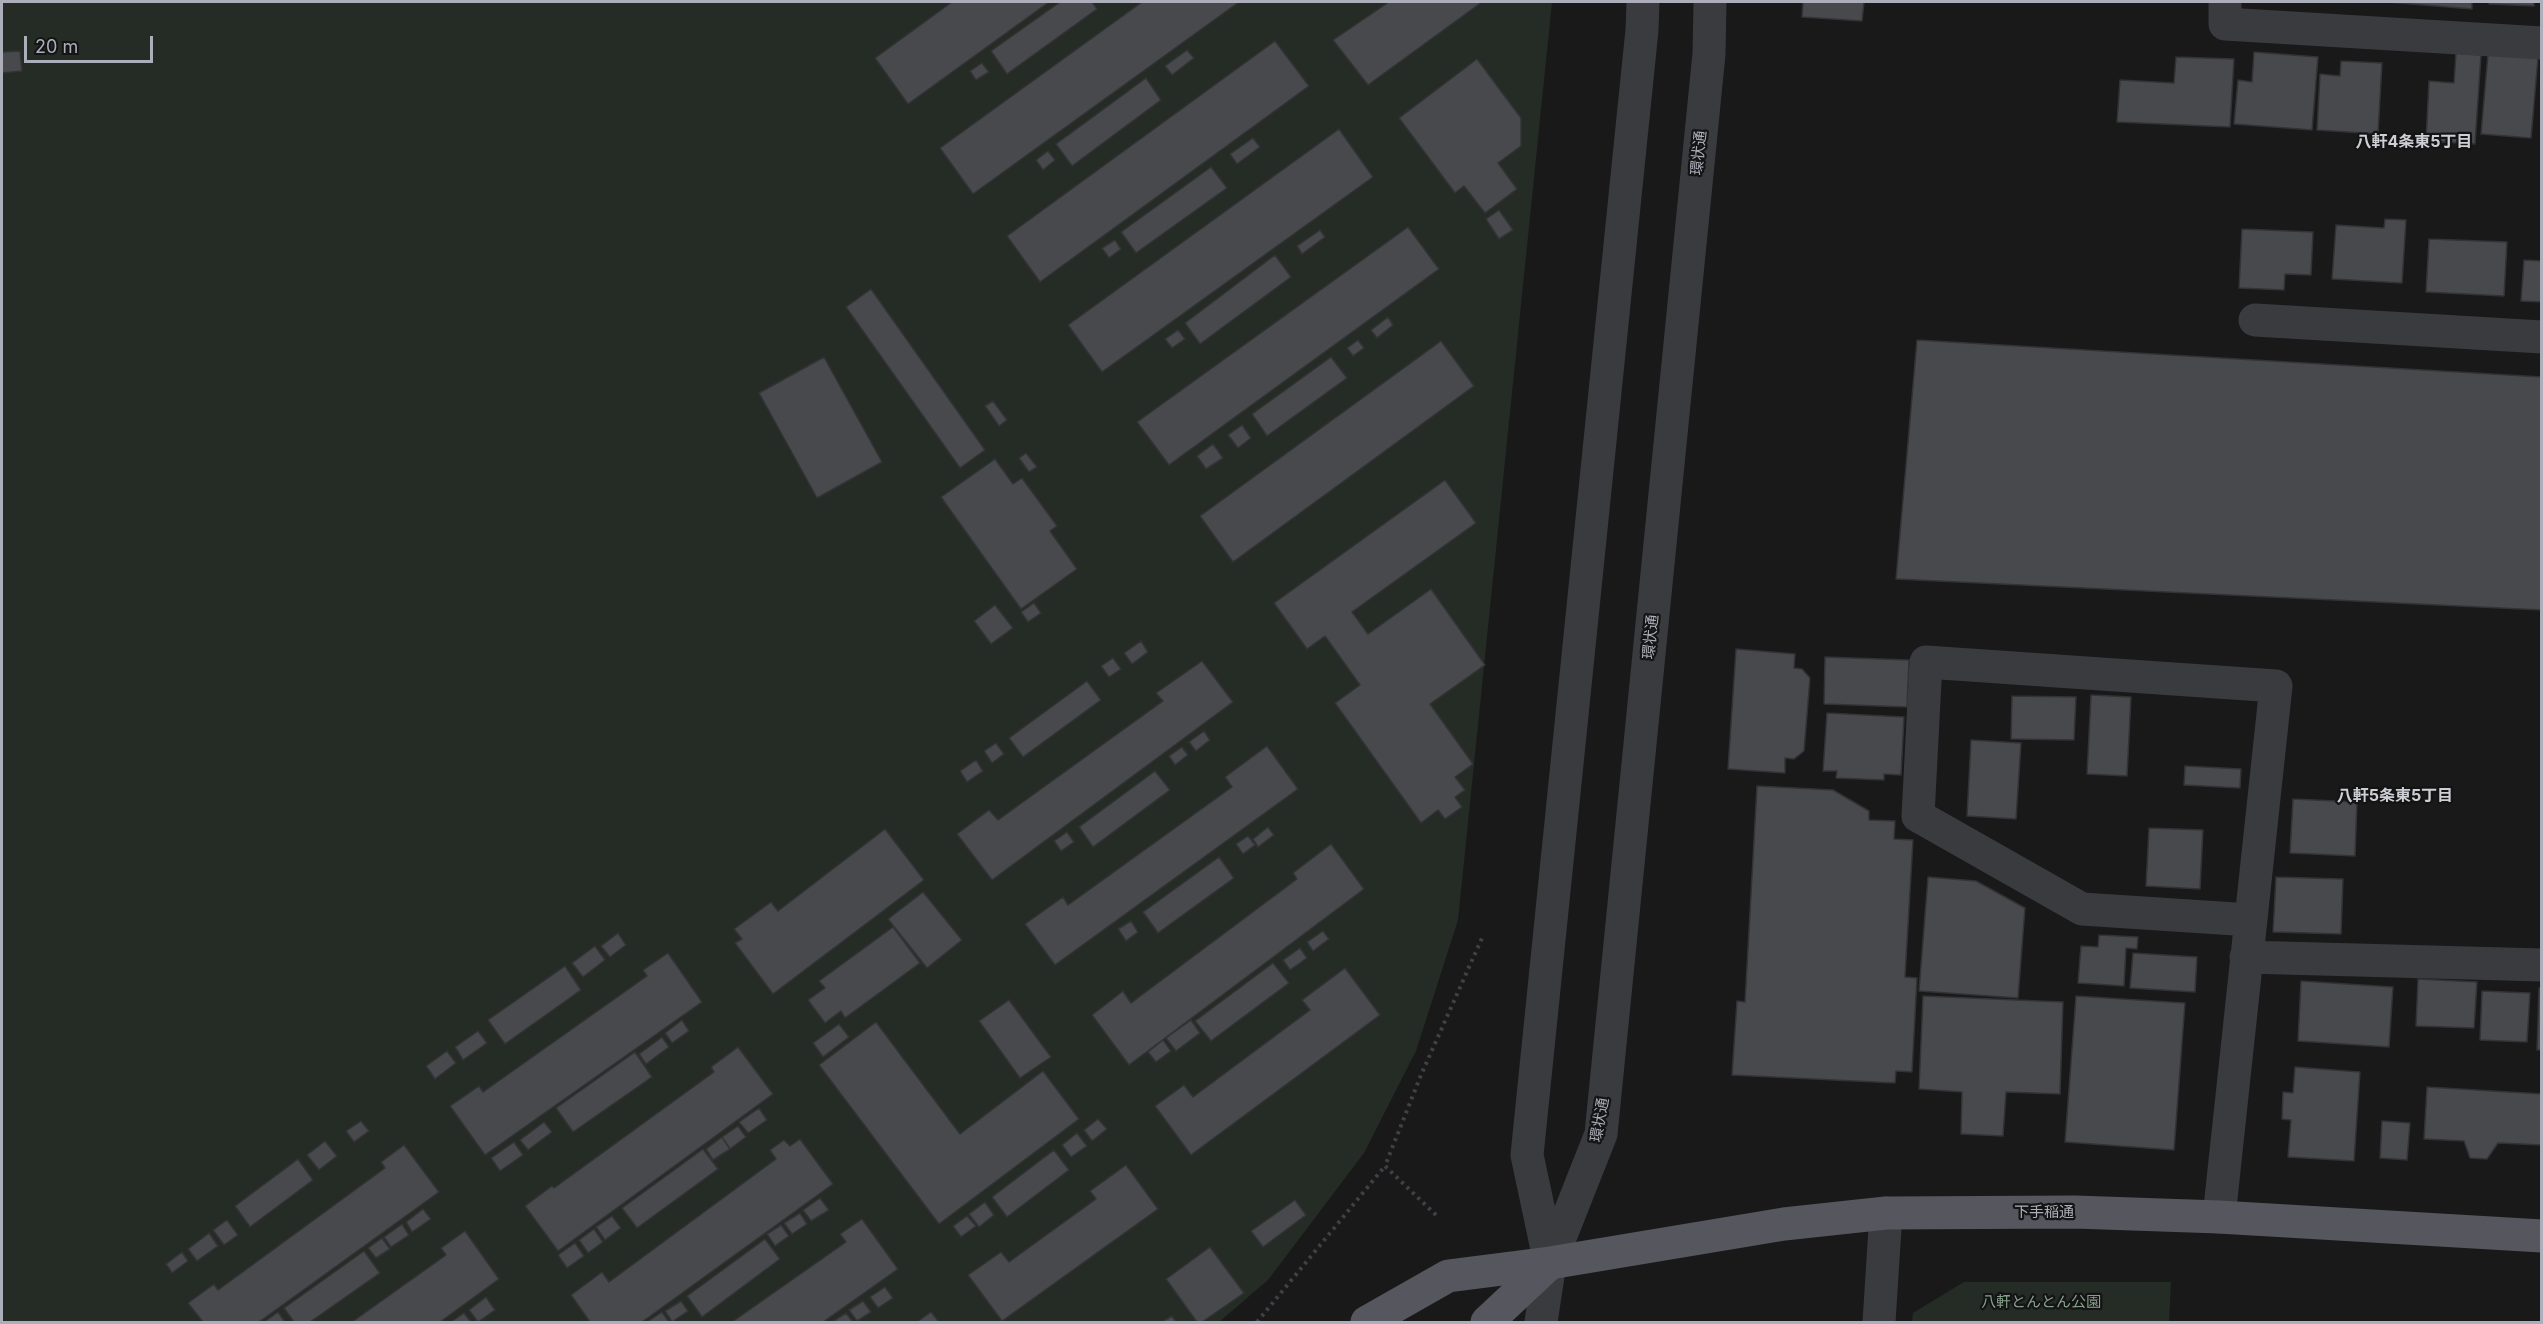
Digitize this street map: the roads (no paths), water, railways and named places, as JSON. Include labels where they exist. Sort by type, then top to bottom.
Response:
[{"type":"main road","name":"下手稲通","points":[[1550,1263],[1784,1224],[1886,1213],[2075,1212],[2219,1217],[2541,1236]]},
{"type":"main road","points":[[1367,1323],[1448,1276],[1550,1263]]},
{"type":"main road","name":"環状通","points":[[1487,1323],[1550,1263]]},
{"type":"street","points":[[1541,1323],[1550,1263],[1527,1155],[1642,30],[1643,2]]},
{"type":"street","name":"環状通","points":[[1550,1263],[1601,1134],[1708,54],[1710,2]]},
{"type":"street","points":[[2225,2],[2225,24],[2541,43]]},
{"type":"street","points":[[2254,320],[2541,337]]},
{"type":"street","points":[[2219,1217],[2276,686],[1926,662],[1918,816],[2082,909],[2250,920]]},
{"type":"street","points":[[2246,957],[2541,965]]},
{"type":"street","points":[[1880,1323],[1886,1213]]},
{"type":"district","name":"八軒4条東5丁目","points":[[2414,142]]},
{"type":"district","name":"八軒5条東5丁目","points":[[2395,796]]},
{"type":"park label","name":"八軒とんとん公園","points":[[2041,1302]]}]
